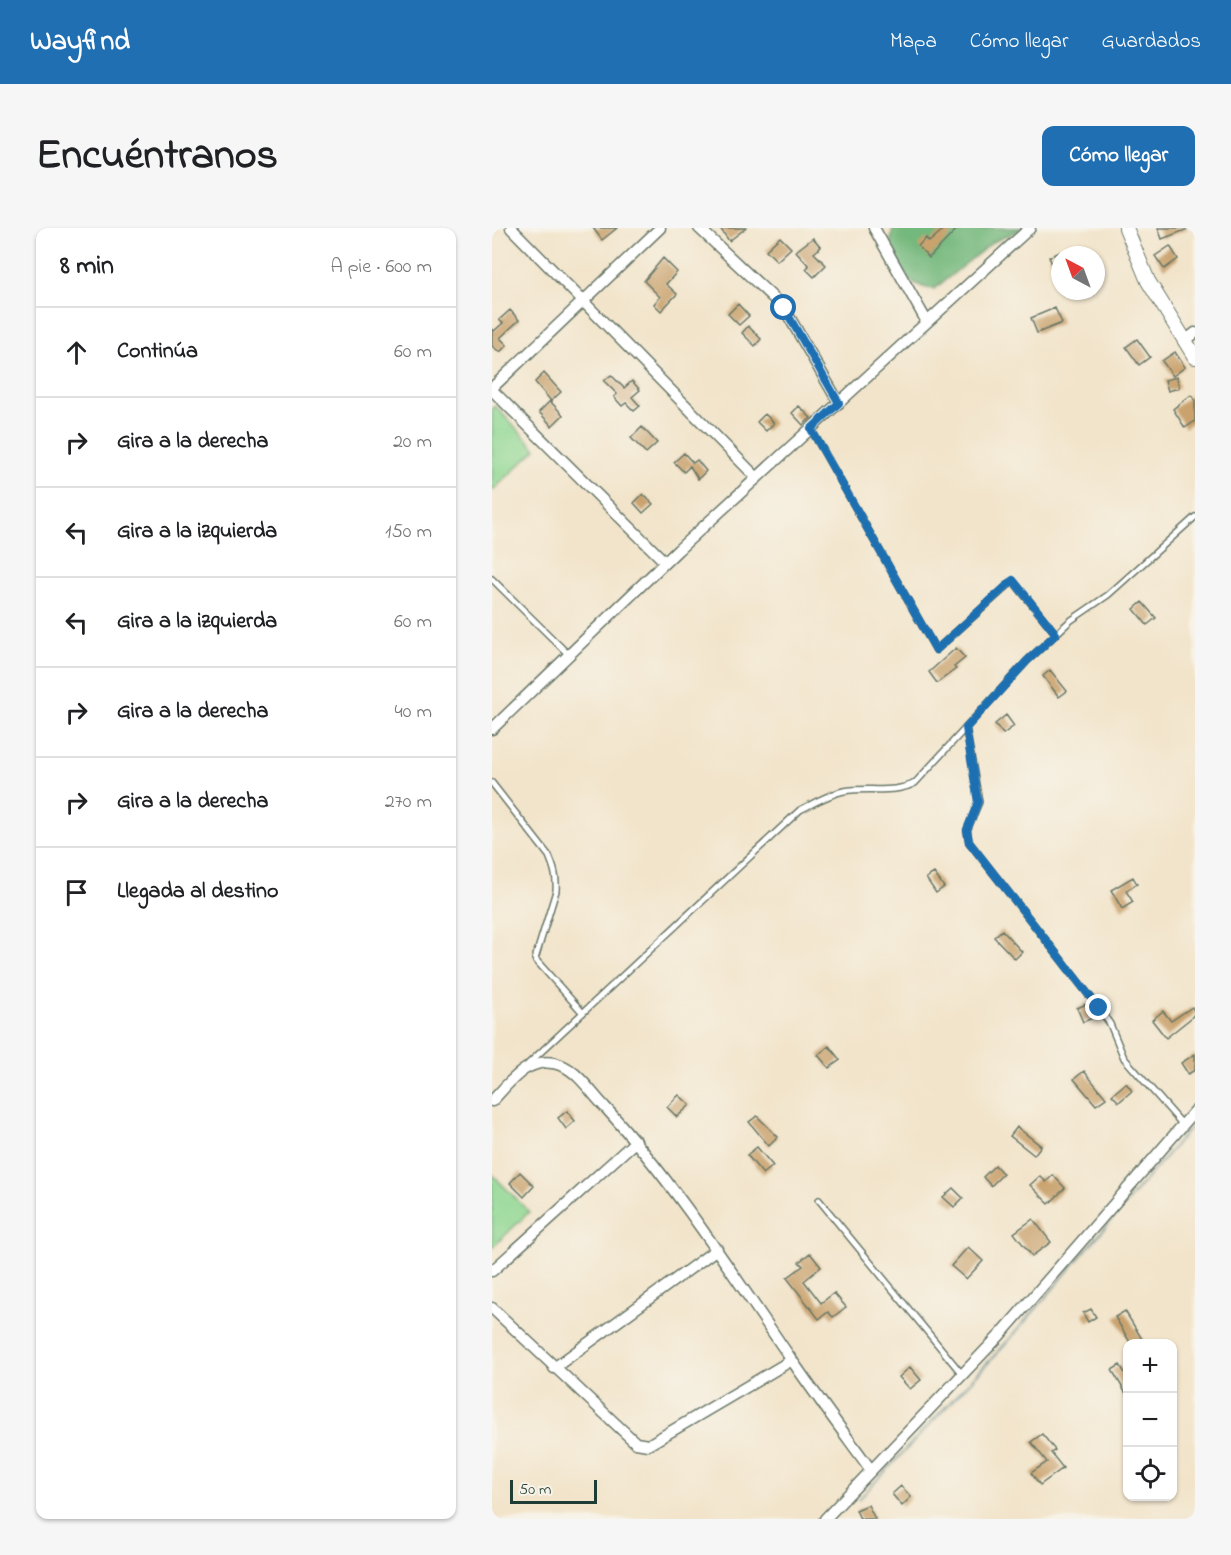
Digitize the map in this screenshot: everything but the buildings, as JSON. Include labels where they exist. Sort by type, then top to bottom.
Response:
[{"type":"street","points":[[511,228],[757,478]]},
{"type":"street","points":[[660,228],[492,389],[665,562]]},
{"type":"street","points":[[699,228],[784,308],[839,403]]},
{"type":"street","points":[[874,228],[927,322]]},
{"type":"street","points":[[492,729],[665,562],[1030,228]]},
{"type":"street","points":[[1126,228],[1148,281],[1195,357]]},
{"type":"street","points":[[1184,342],[1195,333]]},
{"type":"street","points":[[492,1101],[526,1066],[538,1063],[564,1066],[636,1141],[717,1248],[792,1360],[871,1470]]},
{"type":"street","points":[[832,1516],[871,1470],[963,1374],[1195,1111]]},
{"type":"street","points":[[492,1271],[636,1141]]},
{"type":"street","points":[[554,1368],[717,1248]]},
{"type":"street","points":[[492,1308],[636,1443],[648,1445],[792,1360]]},
{"type":"lane","points":[[811,429],[936,650],[1013,580],[1056,634]]},
{"type":"lane","points":[[526,1066],[800,810],[843,791],[882,788],[903,790],[915,783],[1027,661],[1082,612],[1108,595],[1195,517]]},
{"type":"lane","points":[[492,579],[569,655]]},
{"type":"lane","points":[[966,728],[978,802],[967,830],[969,842],[1099,1008],[1110,1024],[1124,1058],[1183,1125]]},
{"type":"lane","points":[[492,783],[549,856],[554,867],[557,879],[556,891],[535,959],[583,1013]]},
{"type":"lane","points":[[819,1200],[963,1374]]},
{"type":"green space","points":[[893,228],[1024,228],[993,242],[934,289],[914,283],[898,269],[890,253]]},
{"type":"green space","points":[[495,406],[536,449],[492,491],[492,409]]},
{"type":"green space","points":[[492,1174],[529,1212],[492,1248]]},
{"type":"water","points":[[1195,1122],[1006,1344],[858,1500],[1006,1343]]},
{"type":"route","points":[[784,308],[839,403],[811,429],[936,650],[1013,580],[1056,634],[1027,661],[966,728],[978,792],[978,802],[967,830],[969,842],[1099,1008]]}]
